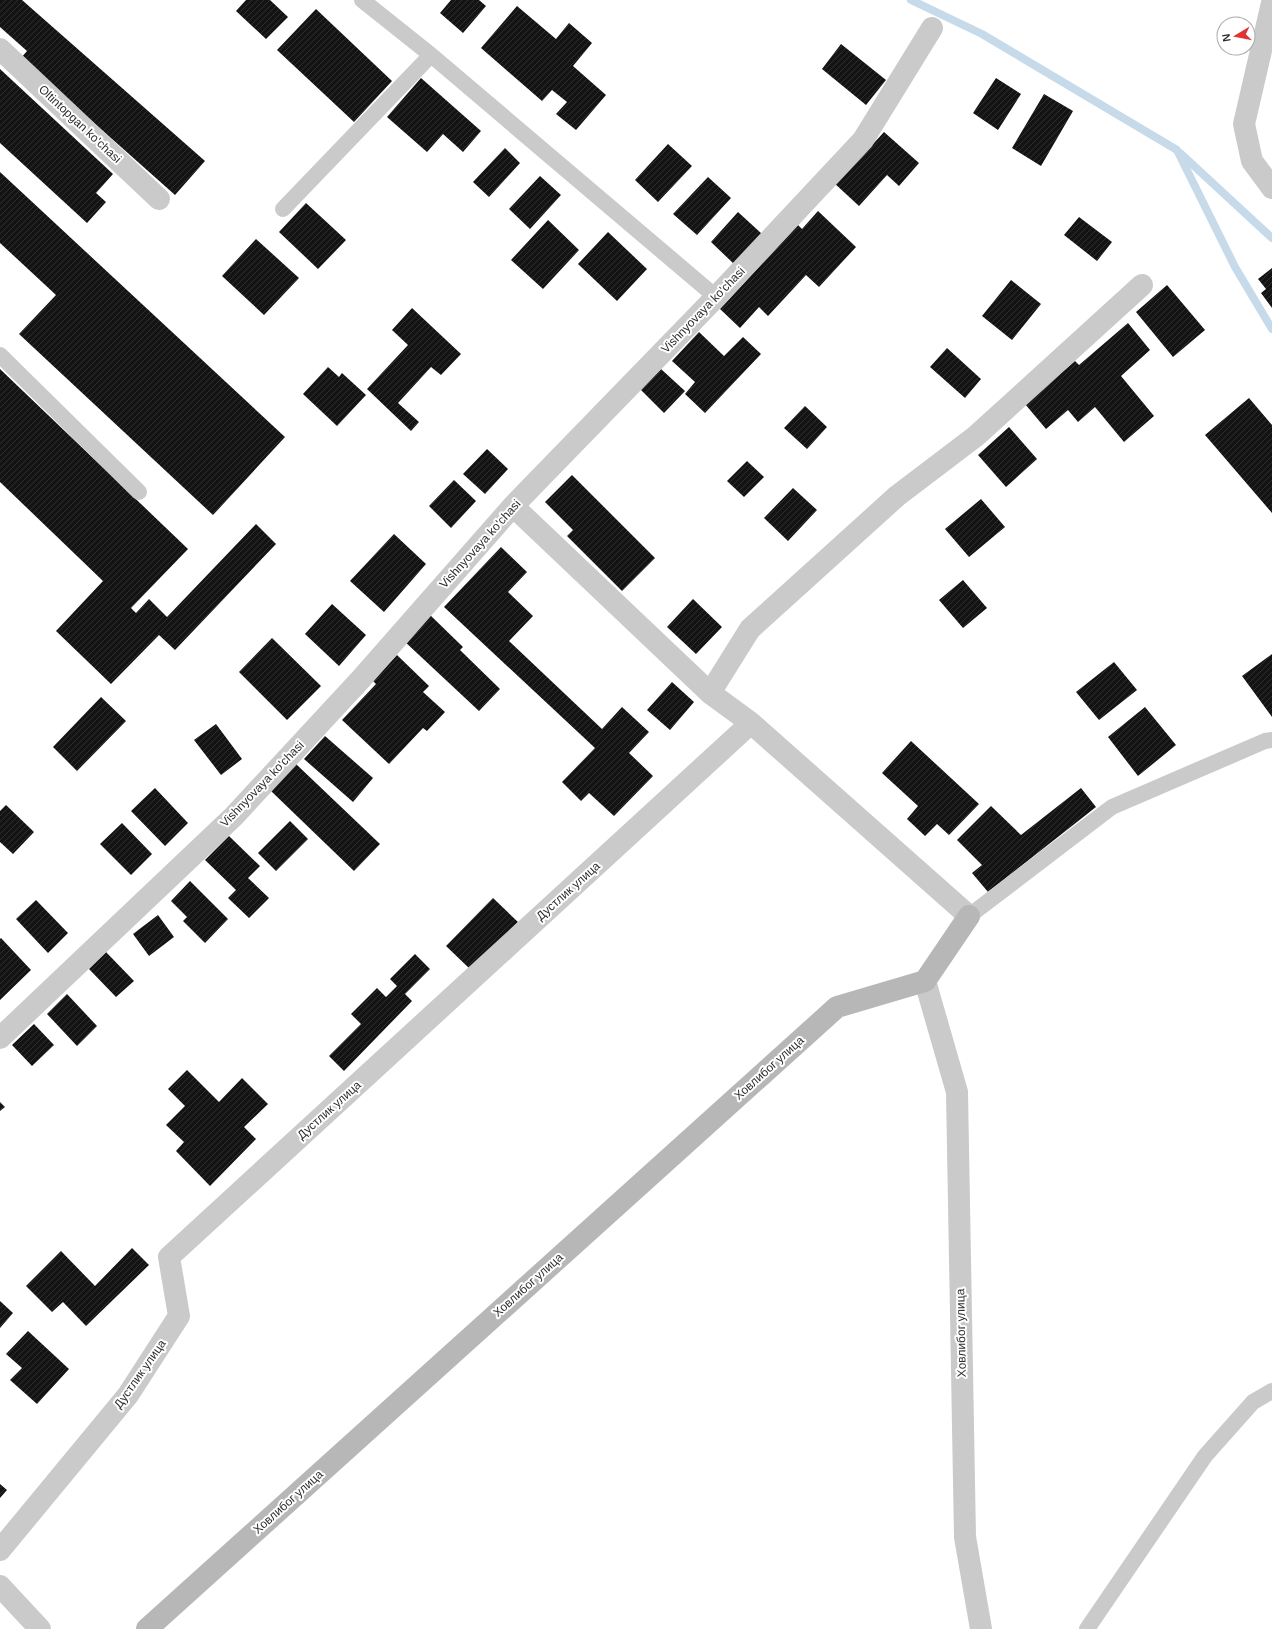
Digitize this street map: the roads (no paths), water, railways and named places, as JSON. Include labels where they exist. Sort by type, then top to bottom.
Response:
[{"type":"street","points":[[1272,3],[1244,124],[1252,160],[1272,188]]},
{"type":"street","name":"Vishnyovaya ko'chasi","points":[[0,1038],[234,816],[361,679],[513,506],[716,297],[864,140],[932,28]]},
{"type":"street","name":"Oltintopgan ko'chasi","points":[[0,48],[159,199]]},
{"type":"street","points":[[710,693],[750,629],[897,496],[976,436],[1142,285]]},
{"type":"street","points":[[513,506],[710,693],[751,723],[970,916],[925,981]]},
{"type":"street","name":"Дустлик улица","points":[[0,1550],[128,1395],[179,1316],[169,1257],[751,723]]},
{"type":"street","name":"Ховлибог улица","points":[[147,1629],[837,1007],[925,981],[957,1092],[965,1537],[982,1629]]},
{"type":"street","points":[[0,1586],[40,1629]]},
{"type":"lane","points":[[362,0],[431,55],[716,297]]},
{"type":"lane","points":[[282,209],[431,55]]},
{"type":"lane","points":[[0,355],[139,492]]},
{"type":"lane","points":[[970,916],[1112,807],[1265,741],[1272,740]]},
{"type":"lane","points":[[1087,1629],[1205,1456],[1253,1402],[1272,1391]]},
{"type":"waterway","points":[[911,0],[982,34],[1177,150],[1235,267],[1272,329]]},
{"type":"waterway","points":[[1180,153],[1272,238]]}]
